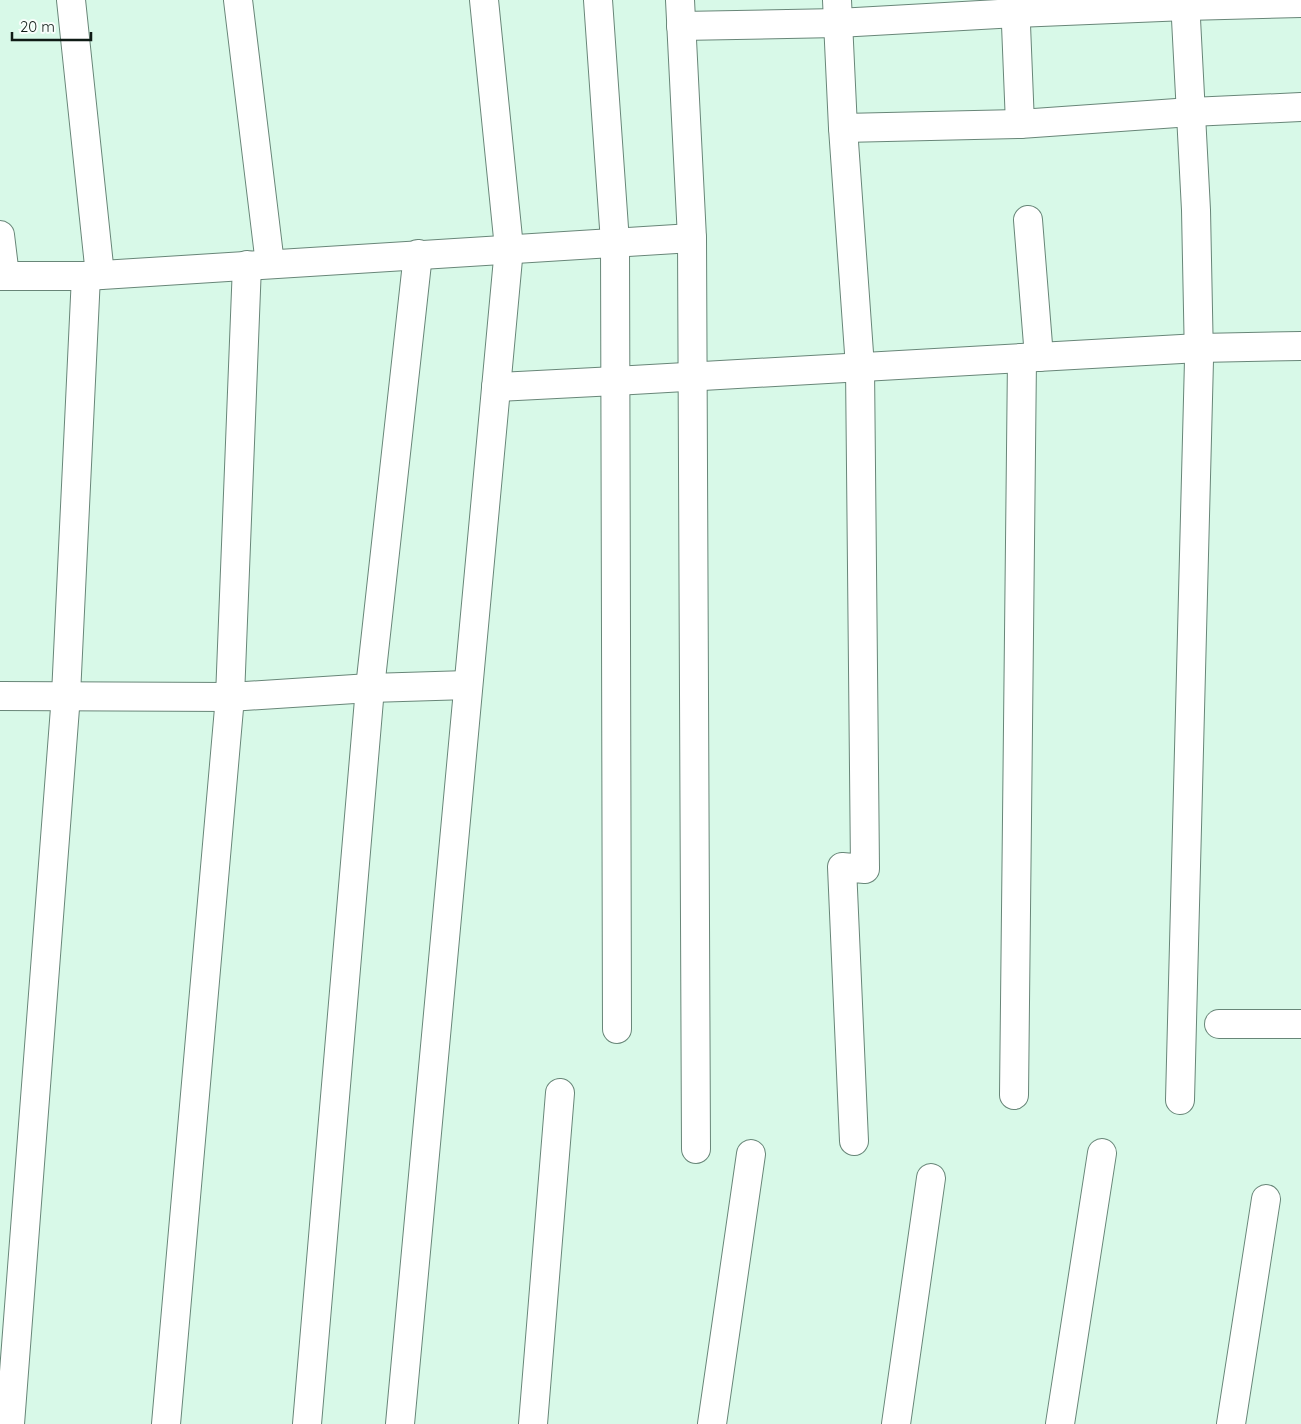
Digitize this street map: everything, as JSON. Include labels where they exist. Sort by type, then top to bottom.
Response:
[{"type":"street","points":[[10,1424],[66,696],[93,275],[70,0]]},
{"type":"street","points":[[166,1424],[230,697],[259,264],[238,0]]},
{"type":"street","points":[[400,1424],[509,248],[484,0]]},
{"type":"street","points":[[598,0],[614,242],[617,1029]]},
{"type":"street","points":[[1180,1100],[1199,348],[1196,210],[1186,3]]},
{"type":"street","points":[[696,1149],[692,238],[680,13],[838,12],[1186,3],[1301,4]]},
{"type":"street","points":[[1015,7],[1020,124]]},
{"type":"street","points":[[838,12],[843,128],[860,367],[866,869],[842,867],[854,1142]]},
{"type":"street","points":[[843,128],[1020,124],[1191,112],[1301,107]]},
{"type":"street","points":[[1014,1096],[1030,357],[1028,220]]},
{"type":"street","points":[[0,235],[2,276],[93,275],[692,238]]},
{"type":"street","points":[[307,1424],[370,688],[418,254]]},
{"type":"street","points":[[496,387],[1199,348],[1301,346]]},
{"type":"street","points":[[0,696],[230,697],[370,688],[468,685]]},
{"type":"street","points":[[1219,1024],[1301,1024]]},
{"type":"street","points":[[534,1424],[560,1093]]},
{"type":"street","points":[[1060,1424],[1102,1153]]},
{"type":"street","points":[[712,1424],[751,1154]]},
{"type":"street","points":[[896,1424],[931,1178]]},
{"type":"street","points":[[1232,1424],[1266,1199]]}]
